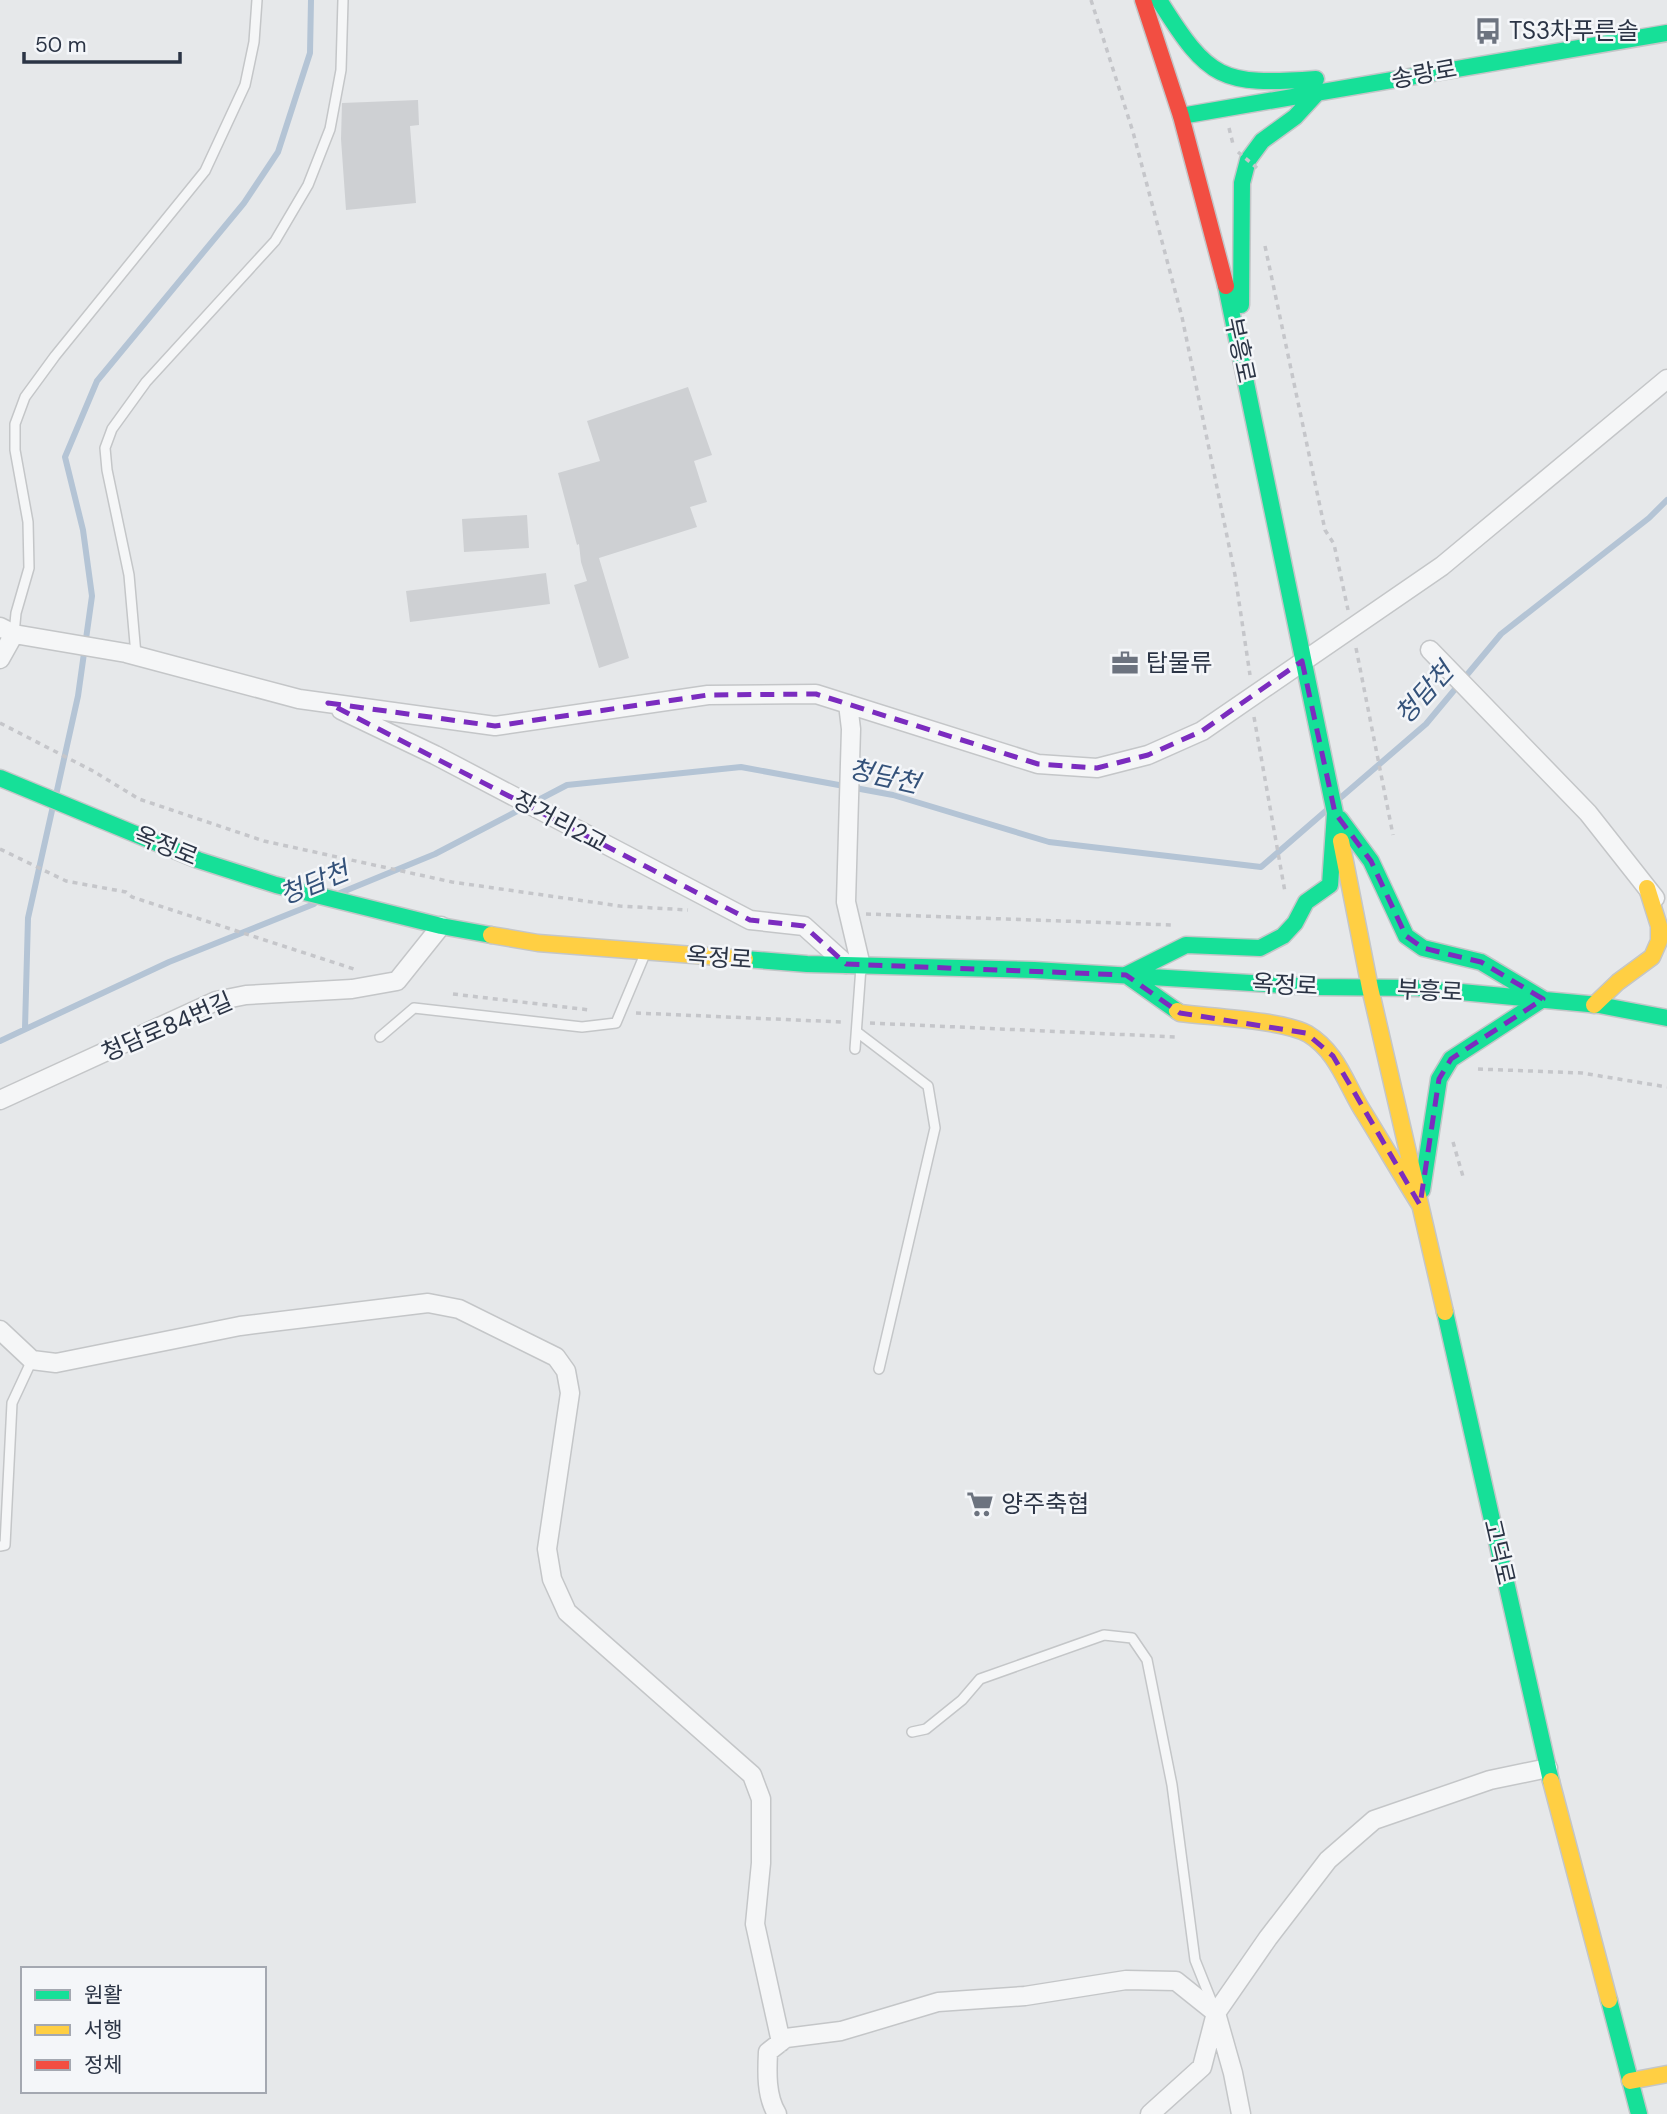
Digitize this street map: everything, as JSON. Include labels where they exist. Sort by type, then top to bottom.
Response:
[{"type":"main road","name":"부흥로","points":[[1143,0],[1181,116],[1226,282],[1302,661],[1363,942],[1370,988],[1418,988],[1543,999],[1667,1017]]},
{"type":"main road","points":[[1159,0],[1199,57],[1223,74],[1260,82],[1411,76]]},
{"type":"main road","name":"송랑로","points":[[1181,116],[1667,33]]},
{"type":"main road","points":[[1241,352],[1242,183],[1248,160],[1262,141],[1295,117],[1318,92]]},
{"type":"main road","name":"옥정로","points":[[0,778],[198,860],[276,885],[441,926],[537,943],[807,964],[1126,975],[1370,988]]},
{"type":"main road","points":[[1335,813],[1329,885],[1306,902],[1295,923],[1283,936],[1260,948],[1186,945],[1126,975],[1180,1013],[1266,1023],[1306,1033],[1322,1045],[1333,1056],[1420,1205]]},
{"type":"main road","points":[[1335,813],[1371,861],[1406,936],[1423,948],[1481,962],[1543,999],[1451,1059],[1439,1079],[1420,1205]]},
{"type":"main road","points":[[1594,1005],[1618,982],[1653,957],[1659,942],[1659,926],[1647,888]]},
{"type":"main road","name":"고덕로","points":[[1370,988],[1548,1768],[1639,2114]]},
{"type":"main road","points":[[1630,2081],[1667,2074]]},
{"type":"street","points":[[0,659],[7,630],[131,654],[299,699],[495,726],[708,695],[816,694],[1038,764],[1097,768],[1148,755],[1202,732],[1442,566],[1667,379]]},
{"type":"street","points":[[1430,650],[1588,813],[1667,915]]},
{"type":"street","name":"장거리2교","points":[[328,704],[435,755],[751,920],[804,926],[853,965]]},
{"type":"street","points":[[848,704],[851,729],[846,902],[853,965]]},
{"type":"street","name":"청담로84번길","points":[[0,1100],[216,1002],[246,995],[352,989],[397,981],[441,926]]},
{"type":"street","points":[[0,1330],[32,1360],[56,1363],[240,1326],[428,1303],[459,1308],[556,1357],[566,1371],[570,1393],[547,1549],[552,1580],[567,1612],[752,1776],[761,1799],[761,1863],[755,1924],[780,2042]]},
{"type":"street","points":[[1150,2114],[1202,2067],[1216,2013],[1268,1938],[1328,1860],[1374,1820],[1490,1780],[1548,1768]]},
{"type":"street","points":[[777,2114],[773,2108],[767,2077],[768,2052],[786,2038],[841,2031],[938,2002],[1025,1996],[1126,1980],[1176,1981],[1216,2013],[1241,2114]]},
{"type":"lane","points":[[7,630],[16,613],[29,568],[28,522],[15,450],[15,424],[25,397],[205,171],[245,85],[254,42],[257,0]]},
{"type":"lane","points":[[131,654],[129,575],[107,470],[105,448],[112,429],[146,382],[275,241],[308,185],[330,129],[335,106],[341,70],[343,0]]},
{"type":"lane","points":[[380,1037],[414,1008],[582,1027],[616,1023],[645,953]]},
{"type":"lane","points":[[853,965],[857,1027],[855,1049]]},
{"type":"lane","points":[[857,1027],[928,1086],[935,1128],[879,1369]]},
{"type":"lane","points":[[0,1546],[5,1545],[12,1403],[32,1360]]},
{"type":"lane","points":[[912,1732],[926,1729],[944,1715],[962,1700],[980,1679],[1104,1635],[1132,1638],[1147,1660],[1172,1784],[1195,1960],[1216,2013]]},
{"type":"path","points":[[1091,0],[1133,132],[1182,317],[1235,575],[1256,734],[1286,896]]},
{"type":"path","points":[[1238,152],[1257,168],[1262,176]]},
{"type":"path","points":[[1264,242],[1325,530],[1334,544],[1393,835]]},
{"type":"path","points":[[0,723],[93,771],[139,799],[264,841],[452,882],[620,906],[697,910]]},
{"type":"path","points":[[0,849],[66,881],[126,892],[132,897],[358,970]]},
{"type":"path","points":[[848,911],[1184,926]]},
{"type":"path","points":[[453,994],[621,1012],[857,1027],[1177,1037]]},
{"type":"path","points":[[1474,1069],[1582,1073],[1667,1087]]},
{"type":"highlighted area","points":[[1302,661],[1335,813],[1371,861],[1406,936],[1423,948],[1481,962],[1543,999],[1451,1059],[1439,1079],[1420,1205],[1333,1056],[1306,1033],[1180,1013],[1126,975],[846,964],[804,926],[750,920],[328,703],[495,726],[708,695],[816,694],[1038,764],[1097,768],[1148,755],[1202,731]]},
{"type":"building","points":[[418,100],[419,125],[410,126],[416,203],[346,210],[341,139],[342,103]]},
{"type":"building","points":[[688,387],[712,455],[694,461],[707,502],[690,507],[697,527],[599,558],[629,658],[599,668],[574,585],[587,581],[558,473],[600,461],[587,421]]},
{"type":"building","points":[[527,515],[529,548],[464,552],[462,519]]},
{"type":"building","points":[[546,573],[550,604],[410,622],[406,591]]},
{"type":"waterway","points":[[56,795],[78,696],[92,596],[83,530],[65,457],[97,381],[244,203],[278,152],[310,53],[311,0]]},
{"type":"waterway","name":"청담천","points":[[1339,799],[1426,724],[1501,634],[1649,518],[1667,500]]},
{"type":"waterway","name":"청담천","points":[[340,893],[435,854],[567,785],[741,767],[893,795],[1049,842],[1261,867],[1328,809]]},
{"type":"waterway","points":[[25,1028],[28,918],[53,806]]},
{"type":"waterway","name":"청담천","points":[[0,1041],[169,962],[314,904]]},
{"type":"traffic: fast","points":[[1159,0],[1191,47],[1221,72],[1258,81],[1316,79]]},
{"type":"traffic: fast","points":[[1181,116],[1667,33]]},
{"type":"traffic: fast","points":[[1241,305],[1242,183],[1248,160],[1262,141],[1295,117],[1318,92]]},
{"type":"traffic: fast","points":[[1177,1011],[1126,975],[1186,945],[1260,948],[1283,936],[1295,923],[1306,902],[1330,885],[1335,813],[1226,286]]},
{"type":"traffic: fast","points":[[0,778],[198,860],[276,885],[441,926],[491,935]]},
{"type":"traffic: fast","points":[[1340,819],[1371,861],[1406,936],[1423,948],[1481,962],[1543,999],[1451,1059],[1439,1079],[1422,1190]]},
{"type":"traffic: fast","points":[[745,959],[807,964],[1034,970],[1316,987],[1418,988],[1599,1005],[1667,1018]]},
{"type":"traffic: fast","points":[[1445,1312],[1551,1781]]},
{"type":"traffic: fast","points":[[1609,2000],[1639,2114]]},
{"type":"traffic: slow","points":[[1341,841],[1370,988],[1445,1312]]},
{"type":"traffic: slow","points":[[1594,1005],[1618,982],[1652,957],[1659,941],[1659,926],[1647,888]]},
{"type":"traffic: slow","points":[[491,935],[538,943],[745,959]]},
{"type":"traffic: slow","points":[[1177,1011],[1282,1025],[1297,1029],[1318,1041],[1339,1067],[1420,1205]]},
{"type":"traffic: slow","points":[[1551,1781],[1609,2000]]},
{"type":"traffic: slow","points":[[1630,2081],[1667,2074]]},
{"type":"traffic: jam","points":[[1143,0],[1181,116],[1226,286]]},
{"type":"place","name":"TS3차푸른솔","points":[[1488,31]]},
{"type":"place","name":"탑물류","points":[[1125,663]]},
{"type":"place","name":"양주축협","points":[[980,1504]]}]
